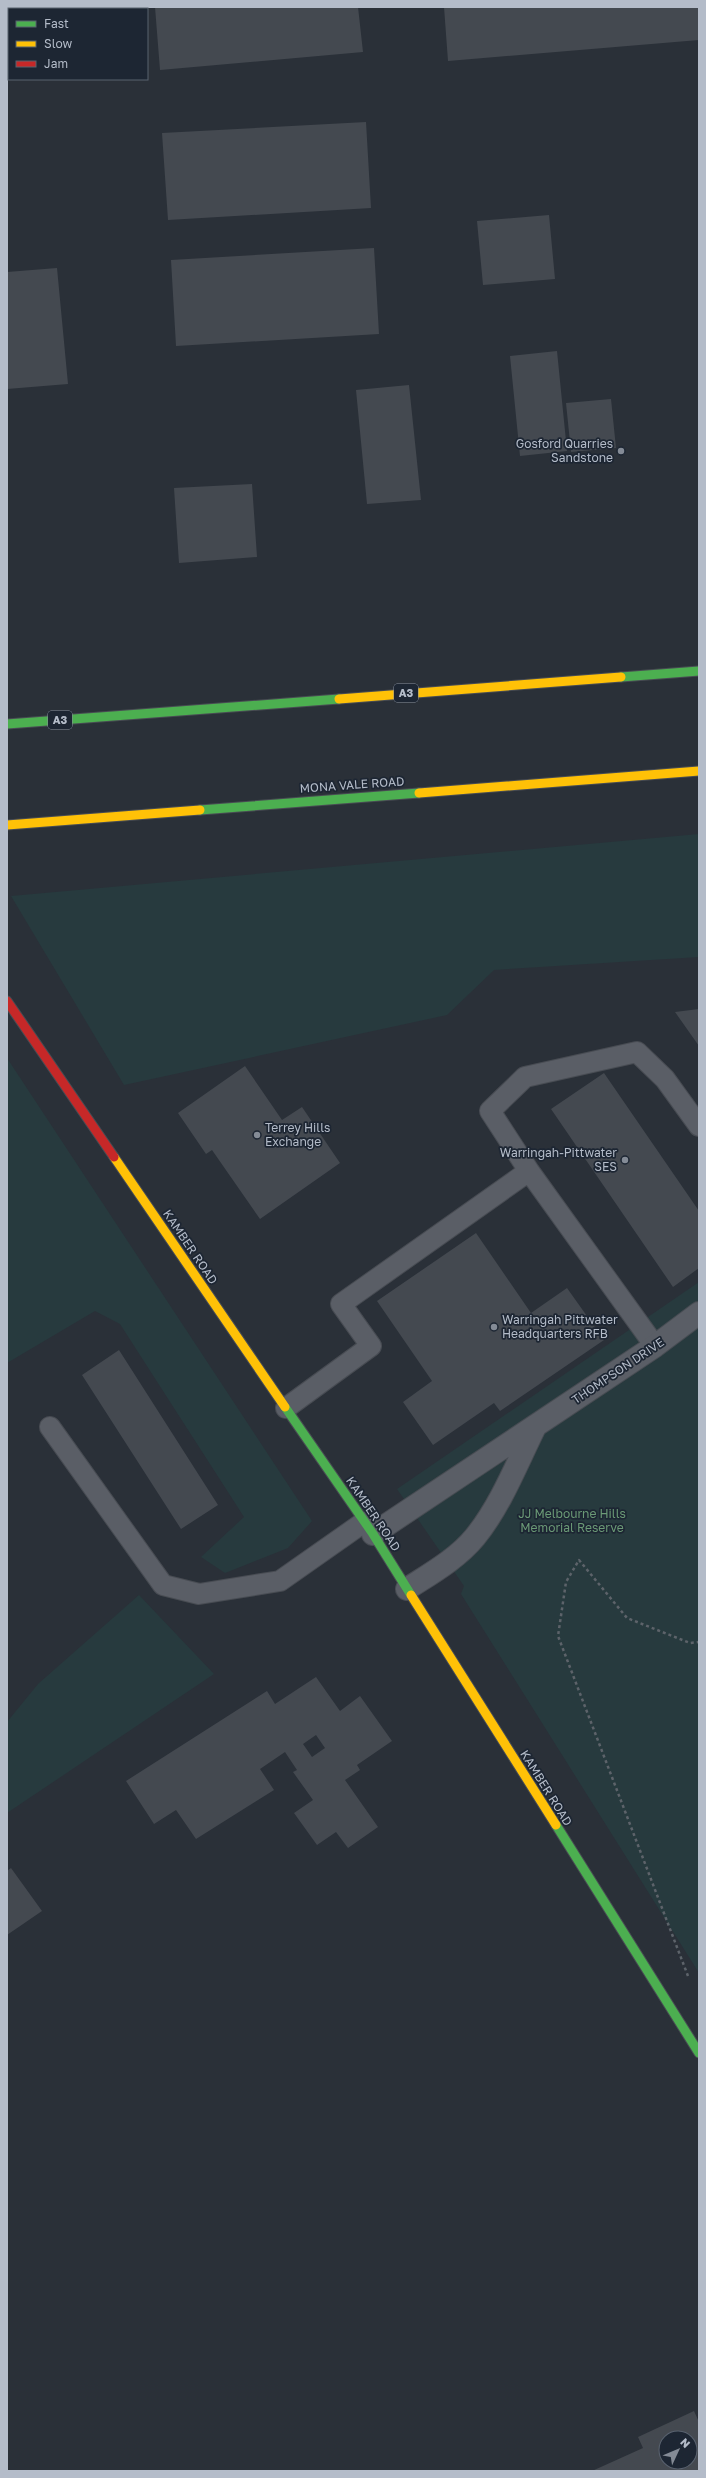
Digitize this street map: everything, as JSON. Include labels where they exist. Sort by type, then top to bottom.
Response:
[{"type":"main road","name":"A3","points":[[7,724],[699,671]]},
{"type":"main road","name":"MONA VALE ROAD","points":[[7,825],[699,771]]},
{"type":"main road","name":"KAMBER ROAD","points":[[7,1001],[368,1528],[699,2053]]},
{"type":"street","name":"THOMPSON DRIVE","points":[[368,1528],[535,1426],[655,1346],[699,1313]]},
{"type":"street","name":"THOMPSON DRIVE","points":[[407,1589],[436,1570],[474,1538],[486,1521],[535,1426]]},
{"type":"lane","points":[[655,1346],[529,1171],[490,1111],[525,1078],[638,1052],[665,1079],[699,1126]]},
{"type":"lane","points":[[286,1408],[371,1346],[341,1304],[529,1171]]},
{"type":"lane","points":[[50,1427],[163,1585],[199,1594],[280,1581],[368,1528]]},
{"type":"path","points":[[688,1977],[558,1636],[566,1582],[579,1560],[627,1618],[690,1643],[699,1642]]},
{"type":"green space","points":[[699,834],[699,957],[494,970],[447,1015],[124,1085],[11,896]]},
{"type":"green space","points":[[7,1058],[312,1521],[288,1548],[225,1573],[201,1557],[244,1517],[120,1324],[95,1311],[7,1363]]},
{"type":"green space","name":"JJ Melbourne Hills Memorial Reserve","points":[[699,1282],[699,1973],[461,1594],[464,1586],[397,1489]]},
{"type":"green space","points":[[139,1595],[214,1674],[7,1813],[7,1722],[38,1684]]},
{"type":"building","points":[[155,7],[358,7],[363,52],[160,70]]},
{"type":"building","points":[[444,7],[699,7],[699,40],[448,61]]},
{"type":"building","points":[[366,122],[371,208],[168,220],[162,133]]},
{"type":"building","points":[[549,215],[555,279],[483,285],[477,221]]},
{"type":"building","points":[[374,248],[379,334],[176,346],[171,260]]},
{"type":"building","points":[[57,268],[68,384],[7,389],[7,272]]},
{"type":"building","points":[[557,351],[567,451],[520,456],[510,356]]},
{"type":"building","points":[[409,385],[421,500],[367,504],[356,390]]},
{"type":"building","points":[[611,399],[616,448],[571,452],[566,403]]},
{"type":"building","points":[[252,484],[257,557],[179,563],[174,488]]},
{"type":"building","points":[[699,1009],[699,1046],[675,1012]]},
{"type":"building","name":"Terrey Hills Exchange","points":[[245,1066],[282,1120],[302,1107],[340,1163],[260,1219],[212,1150],[206,1154],[178,1113]]},
{"type":"building","name":"Warringah-Pittwater SES","points":[[604,1073],[699,1211],[699,1268],[673,1287],[551,1109]]},
{"type":"building","name":"Warringah Pittwater Headquarters RFB","points":[[476,1233],[531,1313],[567,1288],[604,1340],[500,1411],[494,1403],[433,1445],[403,1402],[432,1381],[377,1301]]},
{"type":"building","points":[[119,1350],[218,1505],[181,1529],[82,1375]]},
{"type":"building","points":[[316,1677],[340,1711],[360,1696],[392,1741],[357,1765],[360,1770],[345,1780],[378,1827],[348,1848],[336,1832],[317,1845],[294,1813],[313,1800],[293,1772],[297,1770],[285,1752],[260,1769],[274,1790],[196,1839],[176,1810],[154,1824],[126,1781],[267,1691],[275,1704]],"holes":[[[316,1735],[325,1748],[312,1757],[303,1744]]]},
{"type":"building","points":[[11,1868],[42,1911],[7,1935],[7,1871]]},
{"type":"building","points":[[694,2411],[699,2422],[699,2471],[592,2471],[643,2448],[638,2437]]},
{"type":"traffic: fast","points":[[621,677],[699,671]]},
{"type":"traffic: fast","points":[[7,724],[339,699]]},
{"type":"traffic: fast","points":[[200,810],[419,793]]},
{"type":"traffic: fast","points":[[285,1407],[373,1534],[411,1595]]},
{"type":"traffic: fast","points":[[556,1825],[699,2053]]},
{"type":"traffic: slow","points":[[339,699],[621,677]]},
{"type":"traffic: slow","points":[[419,793],[699,771]]},
{"type":"traffic: slow","points":[[7,825],[200,810]]},
{"type":"traffic: slow","points":[[114,1157],[285,1407]]},
{"type":"traffic: slow","points":[[411,1595],[556,1825]]},
{"type":"traffic: jam","points":[[7,1001],[114,1157]]},
{"type":"place","name":"Gosford Quarries Sandstone","points":[[621,451]]},
{"type":"place","name":"Terrey Hills Exchange","points":[[257,1135]]},
{"type":"place","name":"Warringah-Pittwater SES","points":[[625,1160]]},
{"type":"place","name":"Warringah Pittwater Headquarters RFB","points":[[494,1327]]}]
